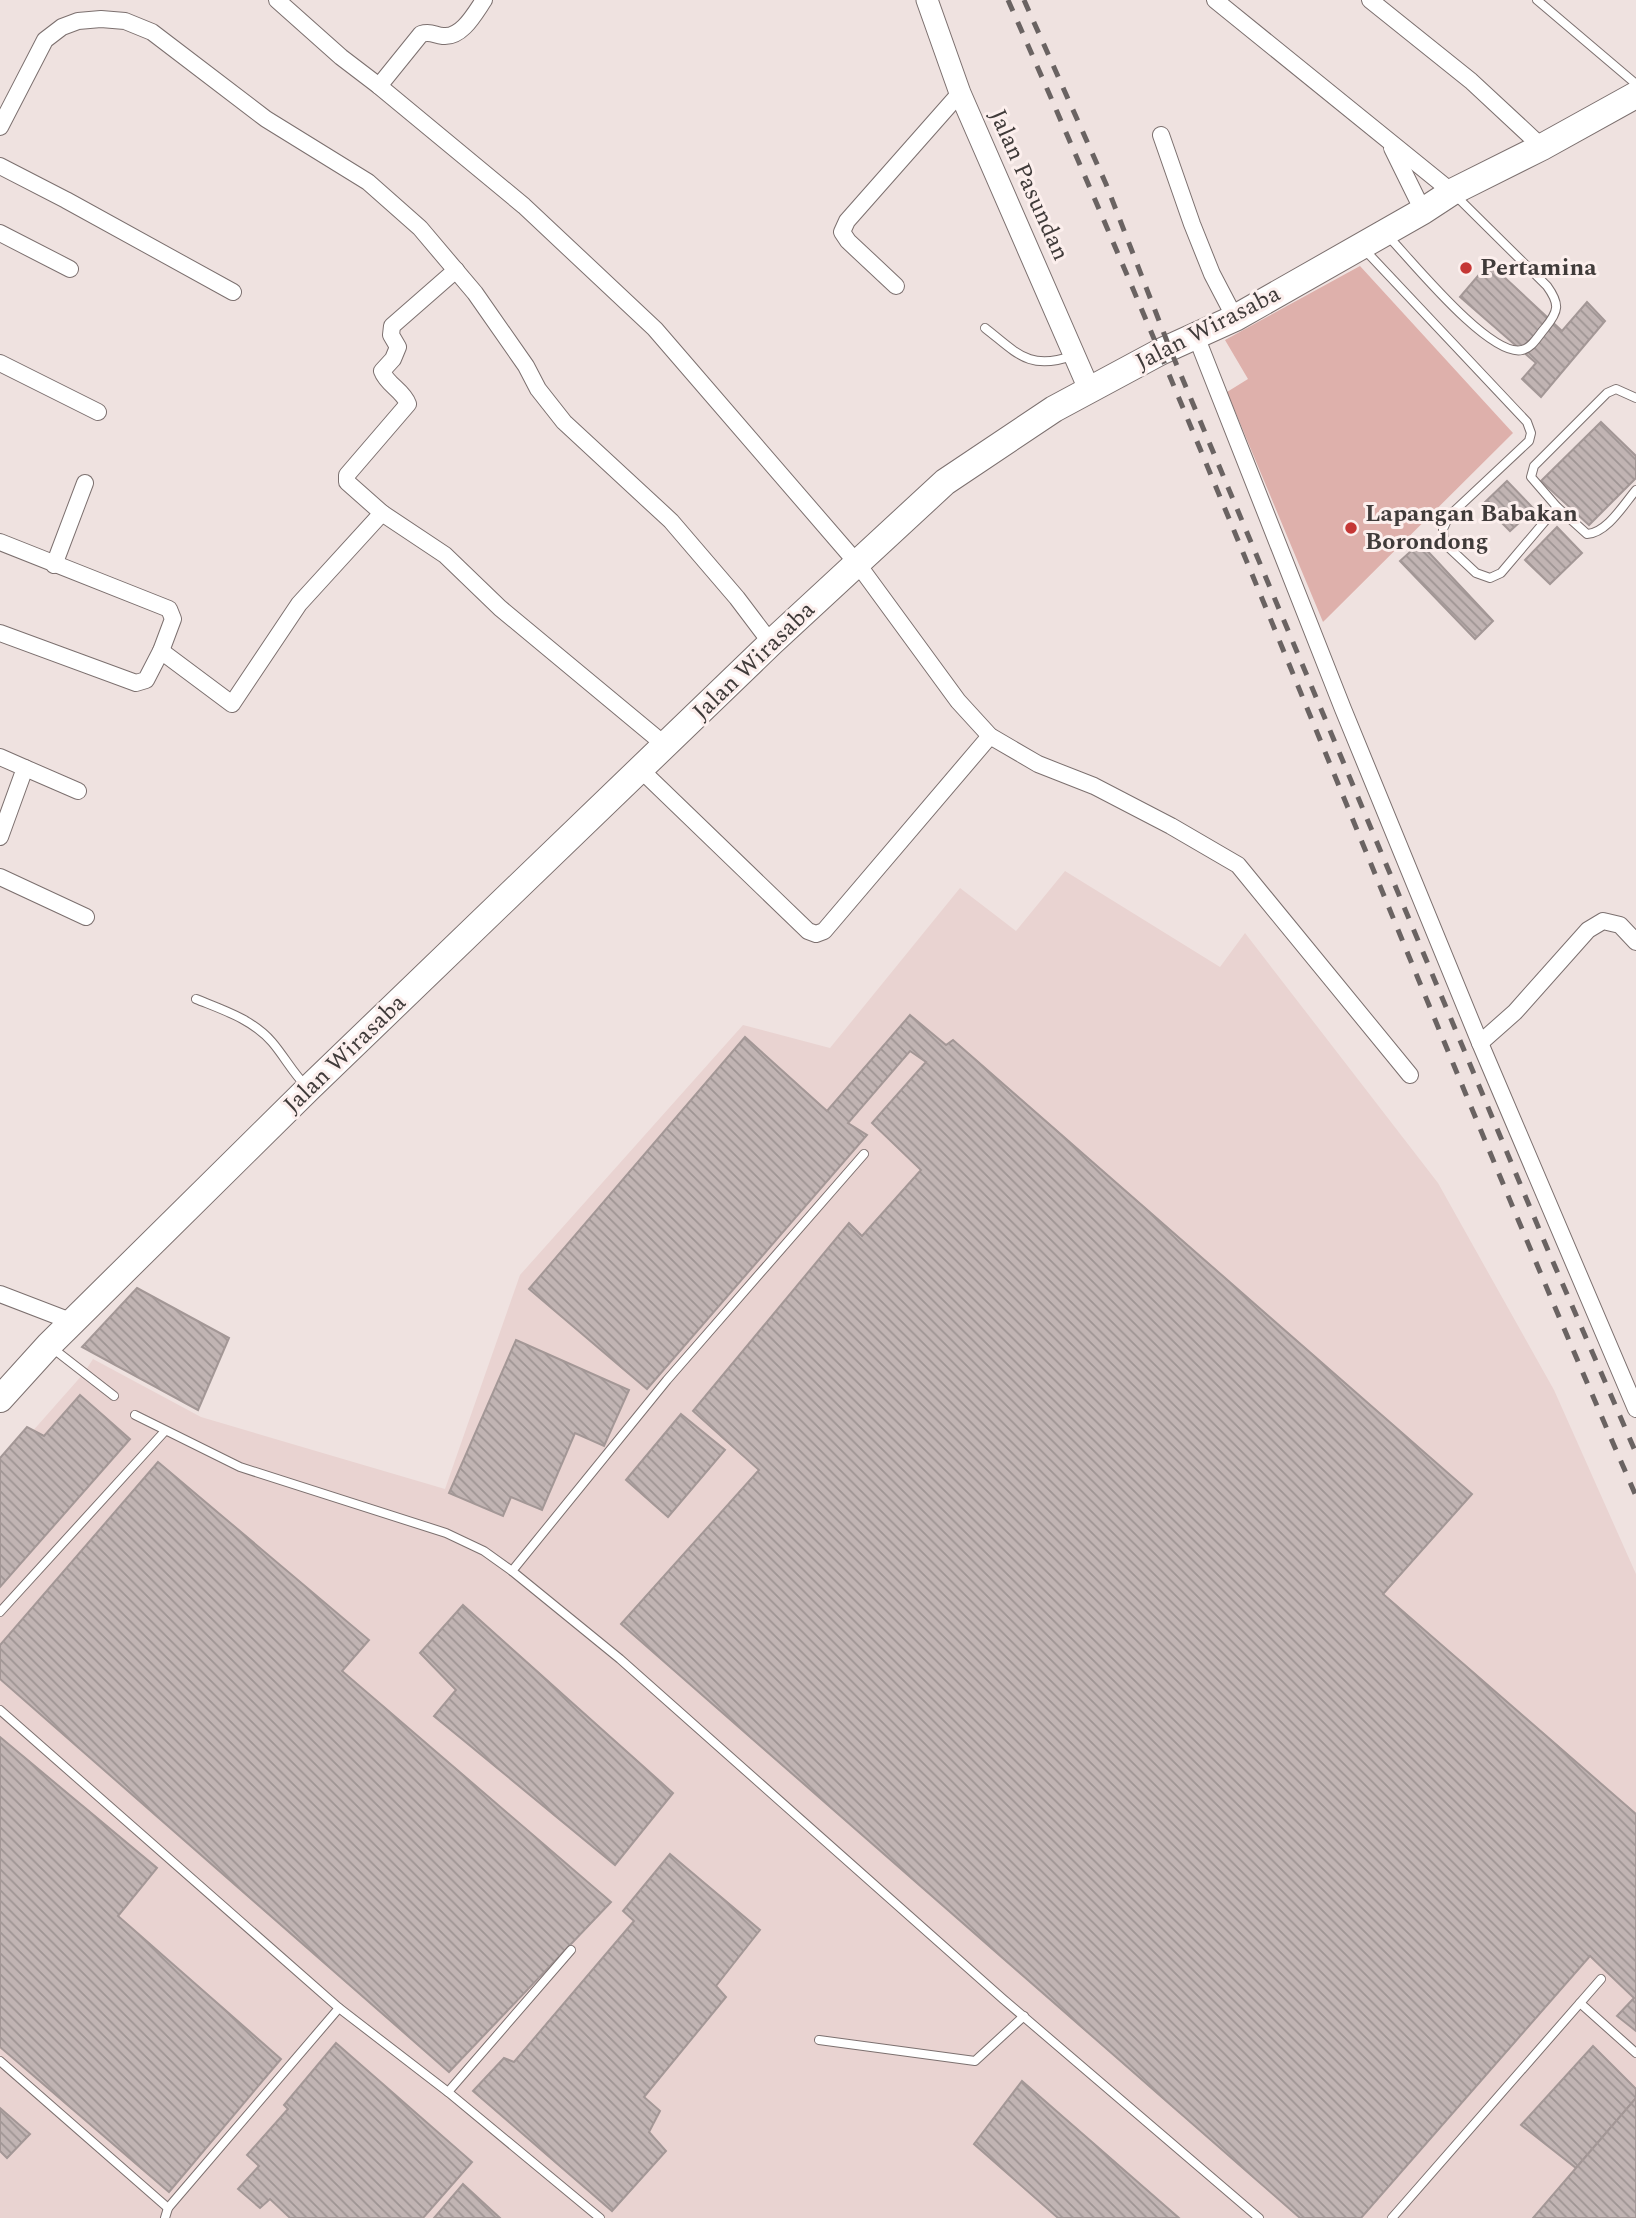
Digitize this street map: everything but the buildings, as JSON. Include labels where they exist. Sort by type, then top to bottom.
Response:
[{"type":"main road","name":"Jalan Wirasaba","points":[[0,1399],[49,1345],[308,1089],[771,643],[945,482],[1054,409],[1089,389],[1235,318],[1452,192],[1542,147],[1636,95]]},
{"type":"street","points":[[277,0],[341,57],[524,206],[655,329],[857,563],[958,701],[990,736],[1038,764],[1094,786],[1171,826],[1238,865],[1410,1074]]},
{"type":"street","points":[[379,86],[421,34],[431,32],[441,36],[453,36],[485,0]]},
{"type":"street","name":"Jalan Pasundan","points":[[927,0],[960,93],[1089,389]]},
{"type":"street","points":[[1215,0],[1452,192]]},
{"type":"street","points":[[1370,0],[1471,81],[1542,147]]},
{"type":"street","points":[[0,127],[45,40],[62,27],[78,21],[125,21],[152,32],[265,119],[369,181],[420,228],[456,270],[564,422],[671,521],[737,598],[771,643]]},
{"type":"street","points":[[896,286],[848,241],[842,232],[847,220],[960,93]]},
{"type":"street","points":[[1161,135],[1192,225],[1212,274],[1235,318]]},
{"type":"street","points":[[1389,142],[1423,211]]},
{"type":"street","points":[[0,166],[233,292]]},
{"type":"street","points":[[0,233],[70,269]]},
{"type":"street","points":[[456,270],[392,326],[391,335],[398,347],[393,359],[382,371],[384,377],[403,394],[408,404],[380,433],[346,478],[354,489],[382,513],[445,555],[500,608],[665,745]]},
{"type":"street","points":[[1196,336],[1343,709],[1480,1043],[1636,1409]]},
{"type":"street","points":[[0,363],[98,412]]},
{"type":"street","points":[[54,565],[85,483]]},
{"type":"street","points":[[161,652],[232,704],[299,604],[382,513]]},
{"type":"street","points":[[0,542],[169,609],[173,619],[161,652],[146,680],[136,682],[0,633]]},
{"type":"street","points":[[640,769],[808,931],[817,934],[824,932],[990,736]]},
{"type":"street","points":[[0,757],[78,791]]},
{"type":"street","points":[[0,837],[25,768]]},
{"type":"street","points":[[0,877],[86,917]]},
{"type":"street","points":[[1480,1043],[1524,1003],[1588,930],[1603,921],[1619,925],[1636,942]]},
{"type":"street","points":[[0,1294],[73,1322]]},
{"type":"lane","points":[[1537,0],[1636,84]]},
{"type":"lane","points":[[1385,232],[1478,331],[1508,350],[1521,351],[1531,346],[1556,315],[1556,299],[1547,286],[1452,192]]},
{"type":"lane","points":[[1360,245],[1527,422],[1531,433],[1529,441],[1449,516],[1443,529],[1444,543],[1476,573],[1490,578],[1501,573],[1558,507]]},
{"type":"lane","points":[[985,328],[1026,360],[1058,361],[1076,354]]},
{"type":"lane","points":[[1636,398],[1616,389],[1607,393],[1534,467],[1531,477],[1580,530],[1587,534],[1595,534],[1607,523],[1636,489]]},
{"type":"lane","points":[[196,999],[240,1017],[258,1028],[308,1089]]},
{"type":"lane","points":[[512,1571],[659,1390],[864,1154]]},
{"type":"lane","points":[[49,1345],[114,1396]]},
{"type":"lane","points":[[135,1415],[240,1467],[446,1534],[484,1551],[512,1571],[620,1659],[1003,2000],[1259,2218]]},
{"type":"lane","points":[[0,1612],[164,1431]]},
{"type":"lane","points":[[0,1710],[339,2008],[448,2092],[600,2218]]},
{"type":"lane","points":[[448,2092],[571,1950]]},
{"type":"lane","points":[[1392,2218],[1601,1979]]},
{"type":"lane","points":[[1580,2003],[1636,2053]]},
{"type":"lane","points":[[165,2218],[168,2208],[339,2008]]},
{"type":"lane","points":[[819,2040],[975,2061],[1024,2016]]},
{"type":"lane","points":[[0,2061],[168,2208]]},
{"type":"shaded area","name":"Lapangan Babakan Borondong","points":[[1360,266],[1513,433],[1323,622],[1227,392],[1248,379],[1225,340]]},
{"type":"shaded area","points":[[1065,871],[1220,967],[1245,933],[1438,1183],[1554,1390],[1636,1574],[1636,2218],[0,2218],[0,1468],[84,1373],[93,1359],[201,1417],[445,1489],[520,1275],[743,1025],[830,1048],[960,888],[1016,931]]},
{"type":"railway","points":[[1008,0],[1168,372],[1556,1310],[1636,1496]]},
{"type":"railway","points":[[1024,0],[1106,184],[1170,349],[1550,1255],[1636,1453]]},
{"type":"place","name":"Pertamina","points":[[1466,268]]},
{"type":"place","name":"Lapangan Babakan Borondong","points":[[1351,528]]}]
